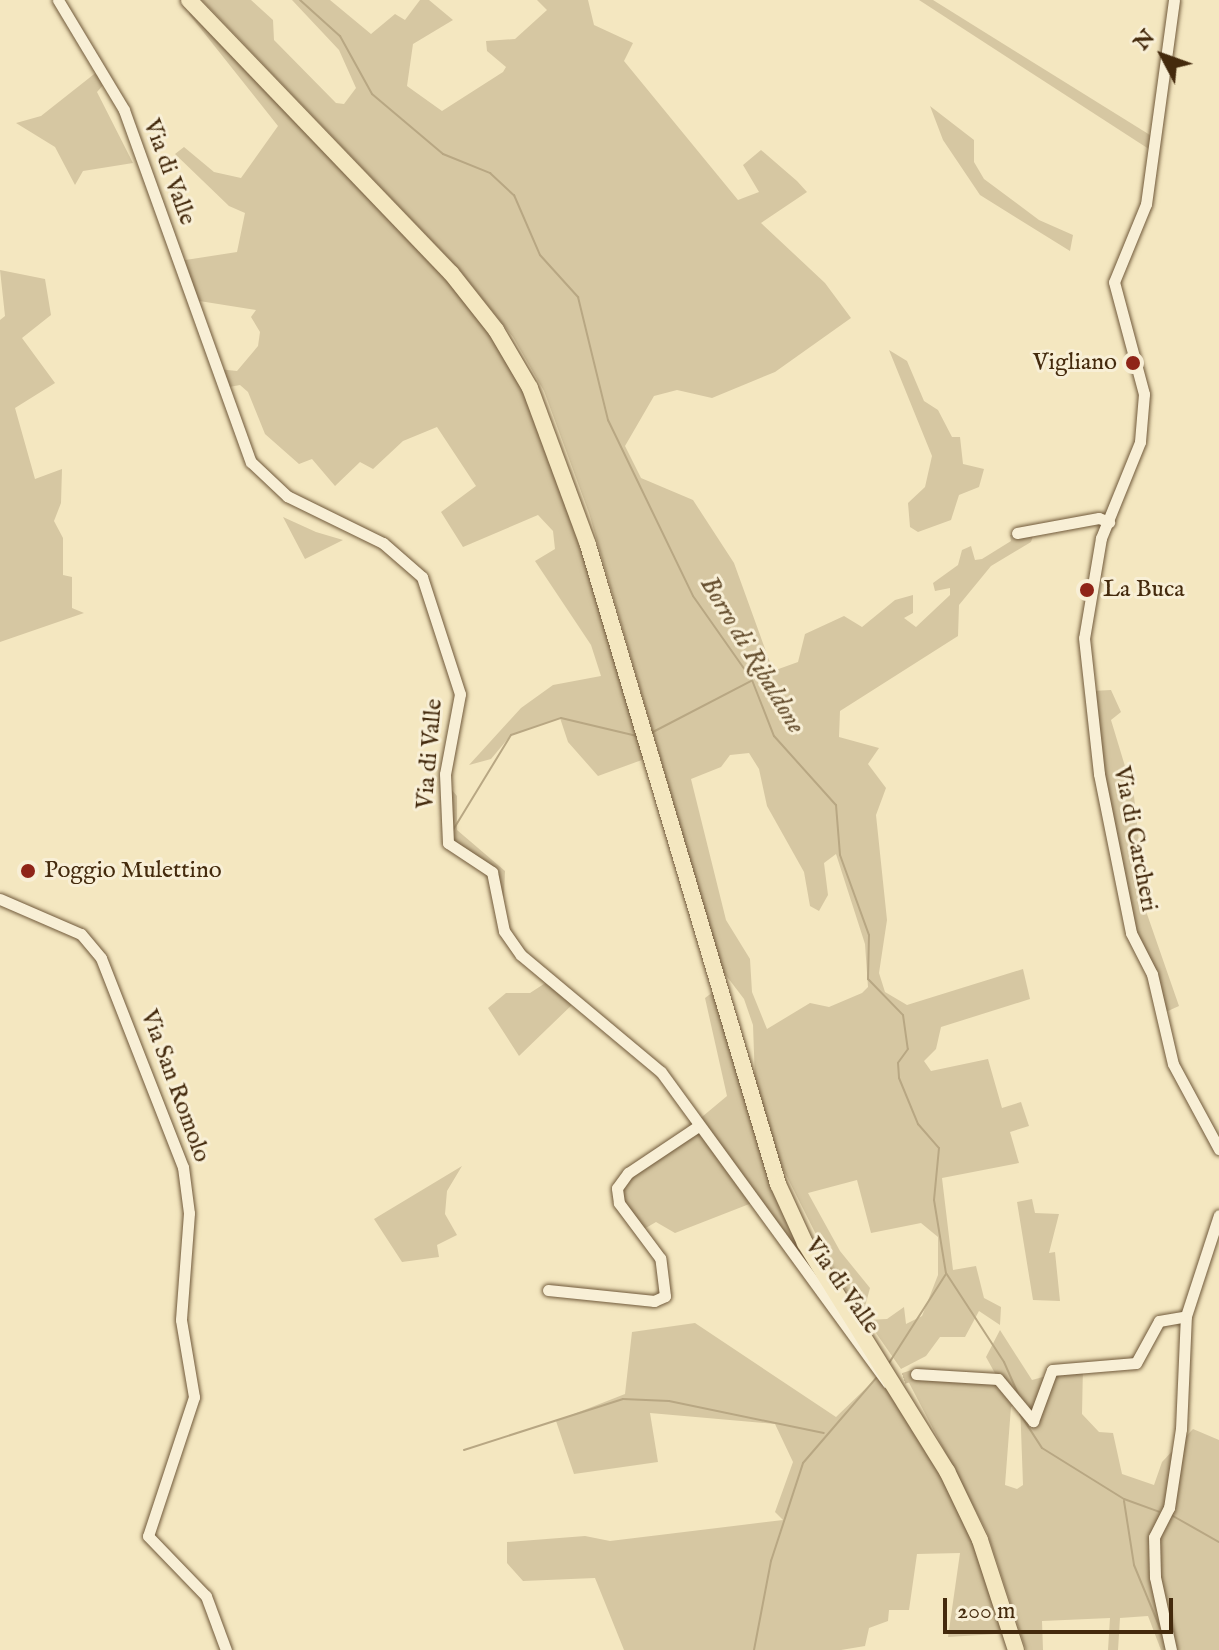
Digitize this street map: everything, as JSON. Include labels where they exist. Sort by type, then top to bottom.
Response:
[{"type":"highway","points":[[189,0],[451,273],[496,330],[530,388],[588,545],[778,1184],[805,1243],[953,1483],[980,1540],[1016,1650]]},
{"type":"highway","points":[[202,0],[459,269],[513,337],[544,391],[589,513],[778,1159],[815,1240],[955,1462],[1002,1572],[1026,1650]]},
{"type":"street","name":"Via di Valle","points":[[58,0],[124,110],[251,462],[287,496],[383,543],[422,577],[460,694],[445,774],[448,843],[492,872],[504,931],[521,955],[641,1052],[697,1127],[740,1177],[881,1378]]},
{"type":"street","name":"Via di Carcheri","points":[[1174,0],[1146,204],[1114,282],[1144,394],[1134,465],[1109,522],[1084,626],[1099,774],[1131,933],[1152,974],[1163,1035],[1190,1100],[1217,1141]]},
{"type":"street","points":[[1017,533],[1099,518],[1109,522]]},
{"type":"street","name":"Via San Romolo","points":[[0,899],[81,934],[101,958],[183,1167],[189,1213],[181,1320],[194,1397],[148,1536],[206,1596],[226,1650]]},
{"type":"street","points":[[548,1290],[654,1301],[665,1296],[660,1258],[619,1203],[617,1188],[628,1173],[697,1127]]},
{"type":"street","points":[[1171,1650],[1153,1547],[1171,1496],[1186,1316],[1219,1215]]},
{"type":"street","points":[[916,1374],[998,1379],[1033,1421],[1052,1370],[1136,1363],[1159,1321],[1186,1316]]},
{"type":"shaded area","points":[[202,0],[251,0],[273,20],[274,40],[336,103],[344,104],[356,88],[339,50],[292,0],[330,0],[371,34],[395,14],[405,20],[420,0],[429,0],[453,20],[413,44],[407,86],[442,111],[503,72],[506,67],[487,51],[486,41],[515,39],[547,10],[537,0],[588,0],[594,25],[633,43],[624,61],[738,200],[759,192],[743,165],[761,150],[807,192],[761,223],[825,283],[851,318],[775,372],[712,398],[677,390],[654,396],[625,446],[641,478],[693,500],[734,563],[773,671],[798,662],[805,634],[844,616],[862,627],[895,600],[913,595],[913,613],[904,618],[916,627],[950,595],[950,588],[935,591],[933,583],[958,565],[962,550],[971,546],[975,560],[982,559],[1011,541],[1010,535],[1035,530],[1031,542],[991,566],[959,605],[958,636],[840,711],[839,737],[879,748],[868,764],[886,788],[876,815],[887,920],[879,973],[885,992],[907,1005],[1023,969],[1030,999],[941,1027],[936,1049],[924,1061],[931,1071],[988,1059],[1002,1108],[1021,1102],[1029,1126],[1010,1132],[1019,1163],[942,1178],[953,1270],[976,1266],[984,1298],[1001,1307],[1000,1325],[979,1311],[965,1337],[940,1337],[926,1356],[901,1369],[867,1320],[887,1319],[904,1307],[906,1324],[922,1316],[938,1275],[938,1237],[921,1223],[871,1233],[857,1180],[808,1193],[840,1251],[870,1288],[863,1314],[838,1278],[778,1159],[755,1081],[753,1025],[744,999],[722,970],[589,513],[544,391],[513,337],[459,269]],"holes":[[[749,753],[759,769],[767,806],[804,872],[810,906],[819,911],[828,895],[824,863],[836,854],[865,944],[868,987],[862,993],[829,1007],[810,1003],[767,1029],[752,992],[750,959],[726,920],[691,779],[721,767],[730,755]]]},
{"type":"shaded area","points":[[919,0],[933,0],[1150,135],[1155,153]]},
{"type":"shaded area","points":[[193,4],[451,273],[530,388],[650,757],[598,776],[568,742],[560,718],[511,735],[491,759],[469,765],[521,708],[553,685],[601,676],[591,645],[535,561],[555,549],[553,531],[538,515],[463,547],[441,512],[476,486],[437,427],[403,441],[373,469],[360,462],[335,486],[312,459],[299,464],[265,434],[248,392],[240,385],[224,388],[218,369],[237,371],[258,346],[260,332],[251,317],[256,310],[193,300],[179,261],[237,252],[245,213],[229,206],[175,154],[184,147],[214,172],[241,178],[278,126],[189,14]]},
{"type":"shaded area","points":[[98,71],[105,83],[97,92],[133,163],[83,171],[75,185],[55,147],[16,123],[41,116]]},
{"type":"shaded area","points":[[930,106],[974,140],[974,162],[984,179],[1039,220],[1073,235],[1070,251],[980,195],[943,140]]},
{"type":"shaded area","points":[[0,270],[45,279],[51,315],[22,338],[55,383],[15,408],[35,479],[62,469],[61,503],[54,521],[63,538],[63,575],[72,577],[72,608],[84,613],[0,642],[0,320],[5,316]]},
{"type":"shaded area","points":[[889,350],[907,361],[924,401],[938,410],[952,437],[960,437],[963,464],[984,469],[979,487],[959,495],[951,520],[918,532],[910,527],[908,503],[925,487],[932,456]]},
{"type":"shaded area","points":[[283,517],[316,532],[343,540],[305,559]]},
{"type":"shaded area","points":[[1111,690],[1121,712],[1111,720],[1134,796],[1147,914],[1179,1006],[1159,1015],[1152,974],[1131,933],[1092,691]]},
{"type":"shaded area","points":[[451,789],[457,796],[457,830],[505,871],[504,896],[498,898],[496,880],[448,843]]},
{"type":"shaded area","points":[[550,980],[577,1000],[519,1056],[488,1008],[506,993],[530,993]]},
{"type":"shaded area","points":[[717,989],[755,1121],[837,1316],[757,1201],[675,1233],[656,1222],[639,1232],[617,1188],[727,1096],[705,998]]},
{"type":"shaded area","points":[[462,1166],[447,1191],[445,1214],[457,1235],[437,1245],[439,1257],[402,1262],[374,1219]]},
{"type":"shaded area","points":[[1032,1199],[1035,1213],[1059,1214],[1049,1253],[1055,1252],[1060,1301],[1033,1300],[1017,1202]]},
{"type":"shaded area","points":[[695,1323],[836,1417],[887,1368],[924,1427],[1012,1633],[948,1637],[960,1553],[917,1554],[909,1610],[889,1610],[888,1621],[869,1628],[865,1646],[841,1650],[624,1650],[595,1578],[523,1581],[507,1563],[507,1542],[585,1536],[610,1541],[783,1520],[775,1512],[793,1462],[775,1424],[650,1413],[658,1462],[574,1474],[556,1421],[625,1394],[632,1332]]},
{"type":"shaded area","points":[[1000,1330],[1032,1380],[1083,1366],[1082,1414],[1099,1432],[1113,1433],[1122,1474],[1154,1485],[1162,1462],[1193,1429],[1219,1440],[1219,1650],[1161,1650],[1148,1616],[1120,1618],[1118,1650],[1108,1650],[1110,1618],[1042,1621],[1043,1650],[1026,1650],[987,1532],[906,1377],[997,1377],[986,1357]],"holes":[[[1020,1402],[1023,1485],[1017,1489],[1005,1485],[1011,1407]]]},
{"type":"waterway","name":"Borro di Ribaldone","points":[[300,0],[340,36],[372,94],[443,154],[490,173],[514,195],[540,255],[578,297],[608,420],[693,596],[752,680],[774,736],[836,805],[840,855],[869,935],[868,979],[903,1015],[908,1049],[898,1063],[899,1078],[918,1124],[939,1148],[934,1200],[946,1273],[1004,1362],[1019,1396]]},
{"type":"waterway","points":[[651,733],[751,681]]},
{"type":"waterway","points":[[453,830],[511,735],[561,718],[637,736]]},
{"type":"waterway","name":"Borro di Ribaldone","points":[[889,1363],[946,1274]]},
{"type":"waterway","name":"Borro di Ribaldone","points":[[754,1650],[771,1561],[803,1463],[877,1377]]},
{"type":"waterway","points":[[464,1450],[623,1399],[669,1401],[824,1433]]},
{"type":"waterway","points":[[1020,1414],[1042,1448],[1124,1499],[1159,1512]]},
{"type":"waterway","points":[[1124,1501],[1134,1565],[1160,1628]]},
{"type":"waterway","points":[[1173,1516],[1219,1542]]},
{"type":"tunnel","points":[[888,1383],[916,1374]]},
{"type":"place","name":"Vigliano","points":[[1133,363]]},
{"type":"place","name":"La Buca","points":[[1087,590]]},
{"type":"place","name":"Poggio Mulettino","points":[[28,871]]}]
